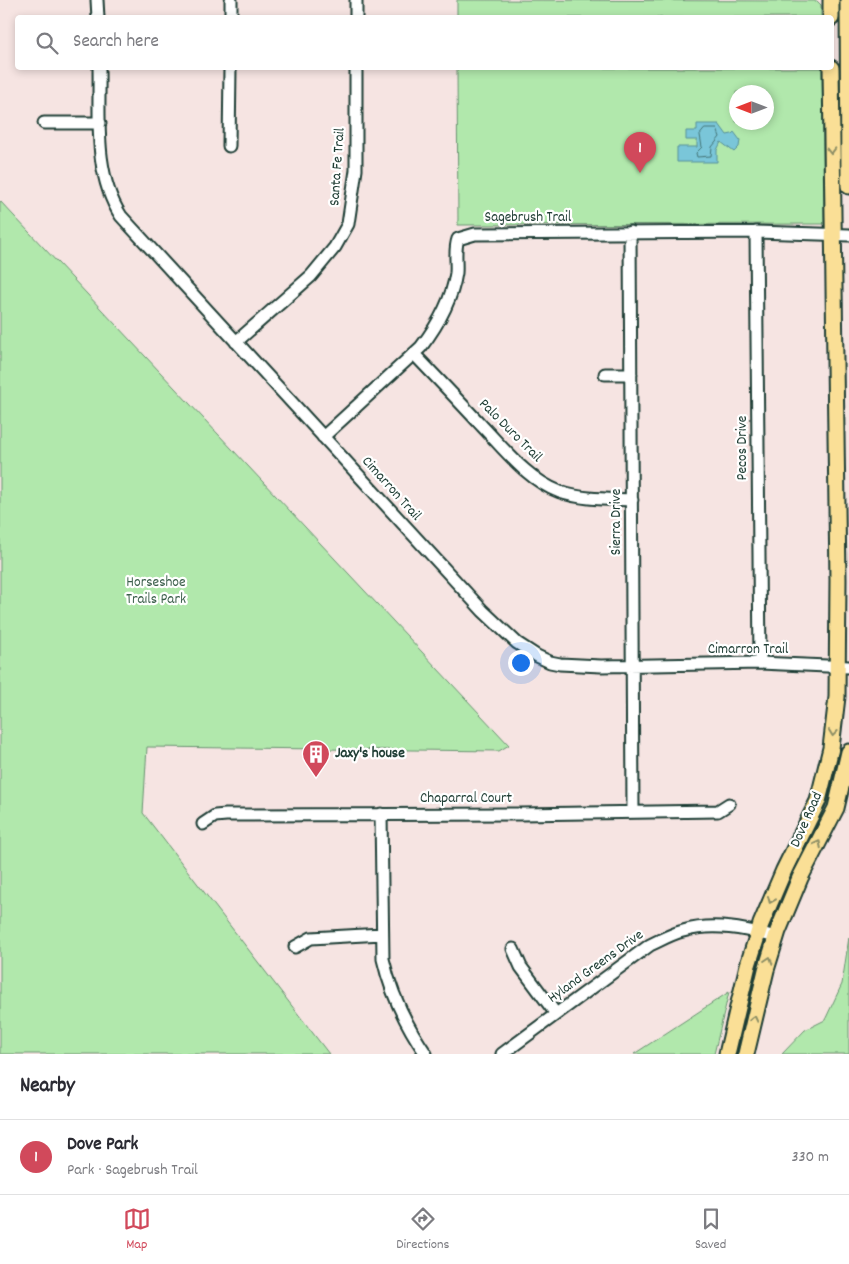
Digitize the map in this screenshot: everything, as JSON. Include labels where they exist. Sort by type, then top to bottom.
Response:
[{"type":"main road","points":[[831,0],[831,15]]},
{"type":"main road","points":[[848,0],[849,186]]},
{"type":"main road","name":"Dove Road","points":[[727,1054],[748,965],[758,932],[784,870],[818,801],[831,748],[837,696],[844,667],[833,236],[831,70]]},
{"type":"main road","points":[[831,101],[849,101]]},
{"type":"main road","points":[[831,126],[849,126]]},
{"type":"main road","name":"Dove Road","points":[[746,1054],[776,937],[800,878],[836,808],[849,752]]},
{"type":"main road","points":[[784,870],[800,878]]},
{"type":"street","points":[[97,0],[98,15]]},
{"type":"street","points":[[231,15],[232,0]]},
{"type":"street","points":[[356,0],[356,15]]},
{"type":"street","name":"Cimarron Trail","points":[[99,70],[100,153],[108,192],[121,216],[483,611],[517,643],[550,662],[601,666],[760,663],[844,667]]},
{"type":"street","points":[[228,146],[230,70]]},
{"type":"street","name":"Santa Fe Trail","points":[[236,342],[311,276],[335,247],[348,224],[356,170],[356,70]]},
{"type":"street","points":[[44,123],[100,123]]},
{"type":"street","name":"Sagebrush Trail","points":[[323,436],[414,354],[430,335],[447,304],[456,272],[456,246],[458,239],[475,234],[630,232],[756,232],[833,236],[849,235]]},
{"type":"street","name":"Sierra Drive","points":[[630,232],[633,812]]},
{"type":"street","name":"Pecos Drive","points":[[756,232],[760,663]]},
{"type":"street","name":"Palo Duro Trail","points":[[414,354],[518,463],[539,481],[573,496],[632,500]]},
{"type":"street","points":[[604,374],[631,374]]},
{"type":"street","name":"Chaparral Court","points":[[203,824],[215,816],[226,815],[718,811],[729,804]]},
{"type":"street","points":[[381,814],[383,959],[388,982],[398,1006],[426,1054]]},
{"type":"street","name":"Hyland Greens Drive","points":[[502,1054],[650,945],[672,934],[700,927],[722,926],[776,937]]},
{"type":"street","points":[[295,947],[311,938],[382,934]]},
{"type":"street","points":[[513,949],[521,966],[556,1014]]},
{"type":"green space","points":[[457,0],[817,1],[821,5],[821,15],[457,15]]},
{"type":"green space","points":[[457,70],[822,70],[824,224],[458,225]]},
{"type":"green space","name":"Horseshoe Trails Park","points":[[0,201],[509,745],[499,751],[147,747],[143,813],[329,1054],[0,1054]]},
{"type":"green space","points":[[849,937],[849,1054],[782,1054],[805,1030],[825,1020],[842,984]]},
{"type":"green space","points":[[729,992],[714,1054],[634,1054]]},
{"type":"water","points":[[697,124],[719,124],[727,135],[734,132],[740,140],[739,147],[734,152],[721,142],[717,150],[717,162],[677,162],[677,147],[697,147],[697,140],[686,140],[686,131],[697,131]]},
{"type":"place","name":"Dove Park","points":[[640,173]]},
{"type":"place","name":"Jaxy's house","points":[[316,778]]}]
